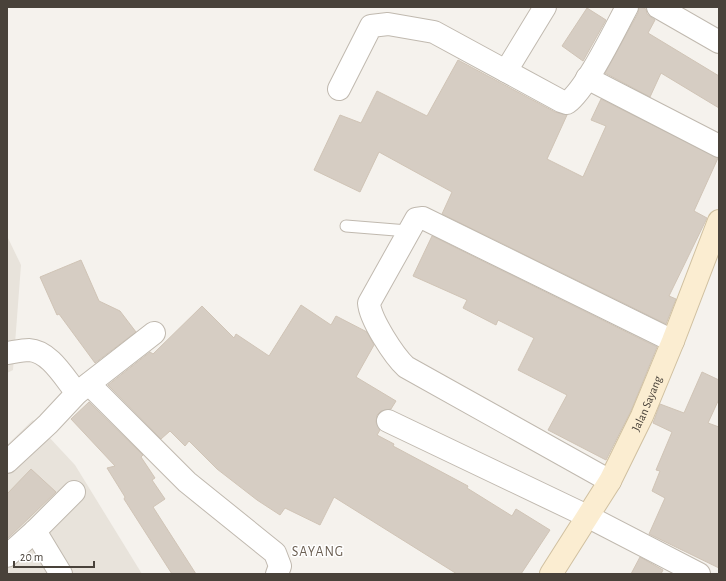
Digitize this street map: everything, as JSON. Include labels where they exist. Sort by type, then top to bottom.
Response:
[{"type":"main road","name":"Jalan Sayang","points":[[551,574],[610,481],[642,416],[674,342],[719,221]]},
{"type":"street","points":[[506,71],[545,7]]},
{"type":"street","points":[[339,89],[371,26],[388,24],[434,32],[567,103],[572,99],[587,78],[627,7]]},
{"type":"street","points":[[658,7],[719,42]]},
{"type":"street","points":[[587,78],[719,146]]},
{"type":"street","points":[[610,481],[406,367],[399,361],[372,315],[369,303],[408,231],[416,219],[423,218],[674,342]]},
{"type":"street","points":[[7,462],[83,389],[154,333]]},
{"type":"street","points":[[7,353],[30,350],[40,353],[53,363],[187,482],[275,553],[280,566],[277,574]]},
{"type":"street","points":[[388,421],[587,516],[699,574]]},
{"type":"street","points":[[7,556],[35,531],[74,492]]},
{"type":"street","points":[[35,531],[60,574]]},
{"type":"lane","points":[[346,226],[408,231]]},
{"type":"shaded area","points":[[7,236],[21,265],[13,370],[7,373]]},
{"type":"shaded area","points":[[33,420],[75,465],[142,574],[7,574],[7,445]]},
{"type":"building","points":[[639,7],[646,9],[647,14],[655,20],[648,33],[719,76],[719,108],[661,73],[650,97],[605,73],[638,13]]},
{"type":"building","points":[[587,8],[606,20],[583,61],[562,46]]},
{"type":"building","points":[[458,60],[555,112],[567,115],[547,159],[583,177],[606,126],[591,120],[601,99],[718,158],[694,211],[707,218],[669,296],[676,299],[666,324],[442,214],[452,192],[379,152],[360,192],[314,170],[340,115],[361,123],[377,91],[427,116]]},
{"type":"building","points":[[432,236],[657,347],[631,411],[606,460],[548,430],[567,395],[518,370],[534,338],[498,320],[496,325],[463,308],[467,300],[413,276]]},
{"type":"building","points":[[81,260],[99,301],[120,311],[136,332],[95,363],[59,314],[57,315],[40,277]]},
{"type":"building","points":[[301,305],[331,325],[336,316],[367,332],[374,345],[356,377],[396,401],[391,409],[381,411],[377,415],[376,422],[380,430],[377,435],[394,444],[393,446],[468,486],[467,488],[512,516],[516,509],[550,530],[521,574],[457,574],[334,497],[320,525],[285,508],[280,515],[257,500],[217,469],[189,441],[185,446],[170,431],[161,439],[108,385],[150,352],[153,354],[202,306],[234,338],[236,334],[269,356]]},
{"type":"building","points":[[702,372],[719,380],[719,399],[708,423],[719,427],[719,568],[649,534],[665,498],[652,491],[660,471],[656,470],[672,432],[653,423],[660,404],[684,413]]},
{"type":"building","points":[[89,402],[143,455],[141,457],[155,478],[152,480],[165,499],[153,507],[196,574],[172,574],[124,499],[125,497],[107,468],[115,466],[71,419]]},
{"type":"building","points":[[31,469],[56,492],[7,539],[7,494]]},
{"type":"building","points":[[640,557],[663,570],[661,574],[631,574]]},
{"type":"district","name":"SAYANG","points":[[318,552]]}]
